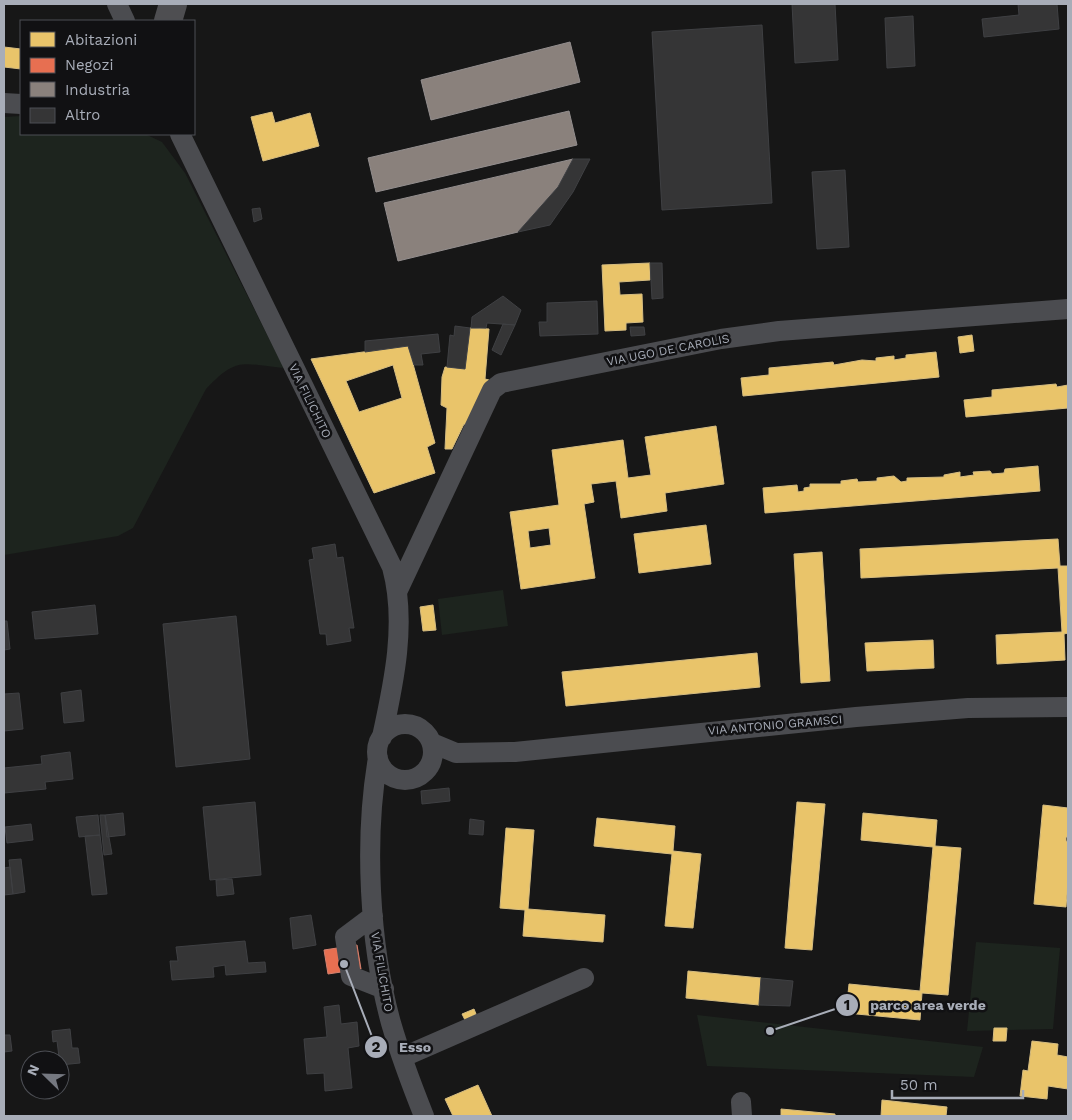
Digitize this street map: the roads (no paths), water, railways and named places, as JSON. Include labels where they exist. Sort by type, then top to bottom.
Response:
[{"type":"highway","points":[[168,20],[173,4]]},
{"type":"street","points":[[117,4],[125,20]]},
{"type":"street","points":[[4,103],[20,104]]},
{"type":"street","name":"VIA FILICHITO","points":[[180,135],[392,567],[398,590],[399,607],[394,678],[382,736]]},
{"type":"street","name":"VIA UGO DE CAROLIS","points":[[398,590],[492,390],[501,383],[721,340],[779,331],[1068,309]]},
{"type":"street","name":"VIA FILICHITO","points":[[394,678],[399,696],[416,726]]},
{"type":"street","name":"VIA ANTONIO GRAMSCI","points":[[432,743],[456,753],[483,754],[958,709],[1068,707]]},
{"type":"street","points":[[397,725],[416,726],[427,734],[432,743],[432,758],[424,772],[413,778],[400,779],[388,774],[378,758],[378,746],[382,736],[397,725]]},
{"type":"street","name":"VIA ANTONIO GRAMSCI","points":[[424,772],[483,754]]},
{"type":"street","name":"VIA FILICHITO","points":[[378,758],[371,797],[373,823],[370,866],[377,956],[391,1023],[424,1116]]},
{"type":"street","name":"VIA FILICHITO","points":[[373,823],[389,790],[400,779]]},
{"type":"street","points":[[373,916],[345,937],[352,976],[384,989]]},
{"type":"street","points":[[403,1057],[584,978]]},
{"type":"place","name":"Esso","points":[[344,964]]},
{"type":"place","name":"parco area verde","points":[[770,1031]]}]
